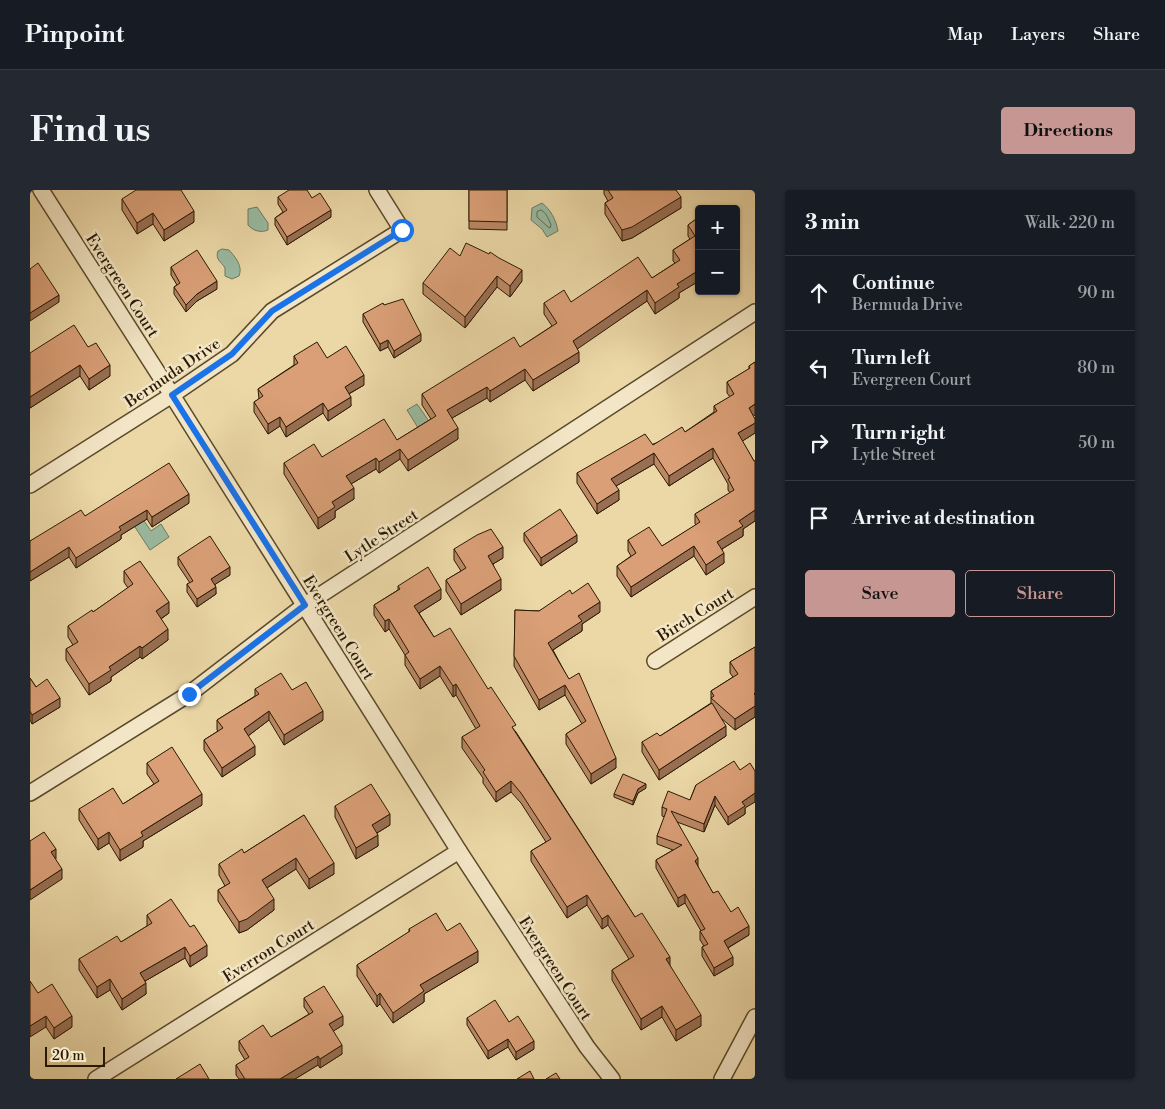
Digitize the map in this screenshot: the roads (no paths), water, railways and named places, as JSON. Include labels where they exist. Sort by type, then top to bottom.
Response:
[{"type":"street","name":"Evergreen Court","points":[[42,190],[459,851],[586,1047],[612,1079]]},
{"type":"street","name":"Bermuda Drive","points":[[30,485],[172,395],[232,354],[272,311],[402,230],[377,190]]},
{"type":"street","name":"Lytle Street","points":[[30,793],[189,694],[305,605],[755,312]]},
{"type":"street","name":"Birch Court","points":[[655,661],[755,597]]},
{"type":"street","name":"Everron Court","points":[[96,1079],[459,851]]},
{"type":"street","points":[[722,1079],[755,1017]]},
{"type":"water","points":[[542,203],[553,216],[558,231],[547,237],[542,229],[531,220],[532,208]]},
{"type":"water","points":[[257,207],[268,223],[268,230],[257,231],[248,225],[248,209]]},
{"type":"water","points":[[222,249],[229,250],[236,259],[240,269],[239,276],[232,279],[225,276],[225,268],[217,256],[218,251]]},
{"type":"water","points":[[417,404],[431,424],[420,431],[407,410]]},
{"type":"water","points":[[142,518],[151,531],[161,524],[169,537],[150,550],[133,524]]}]
